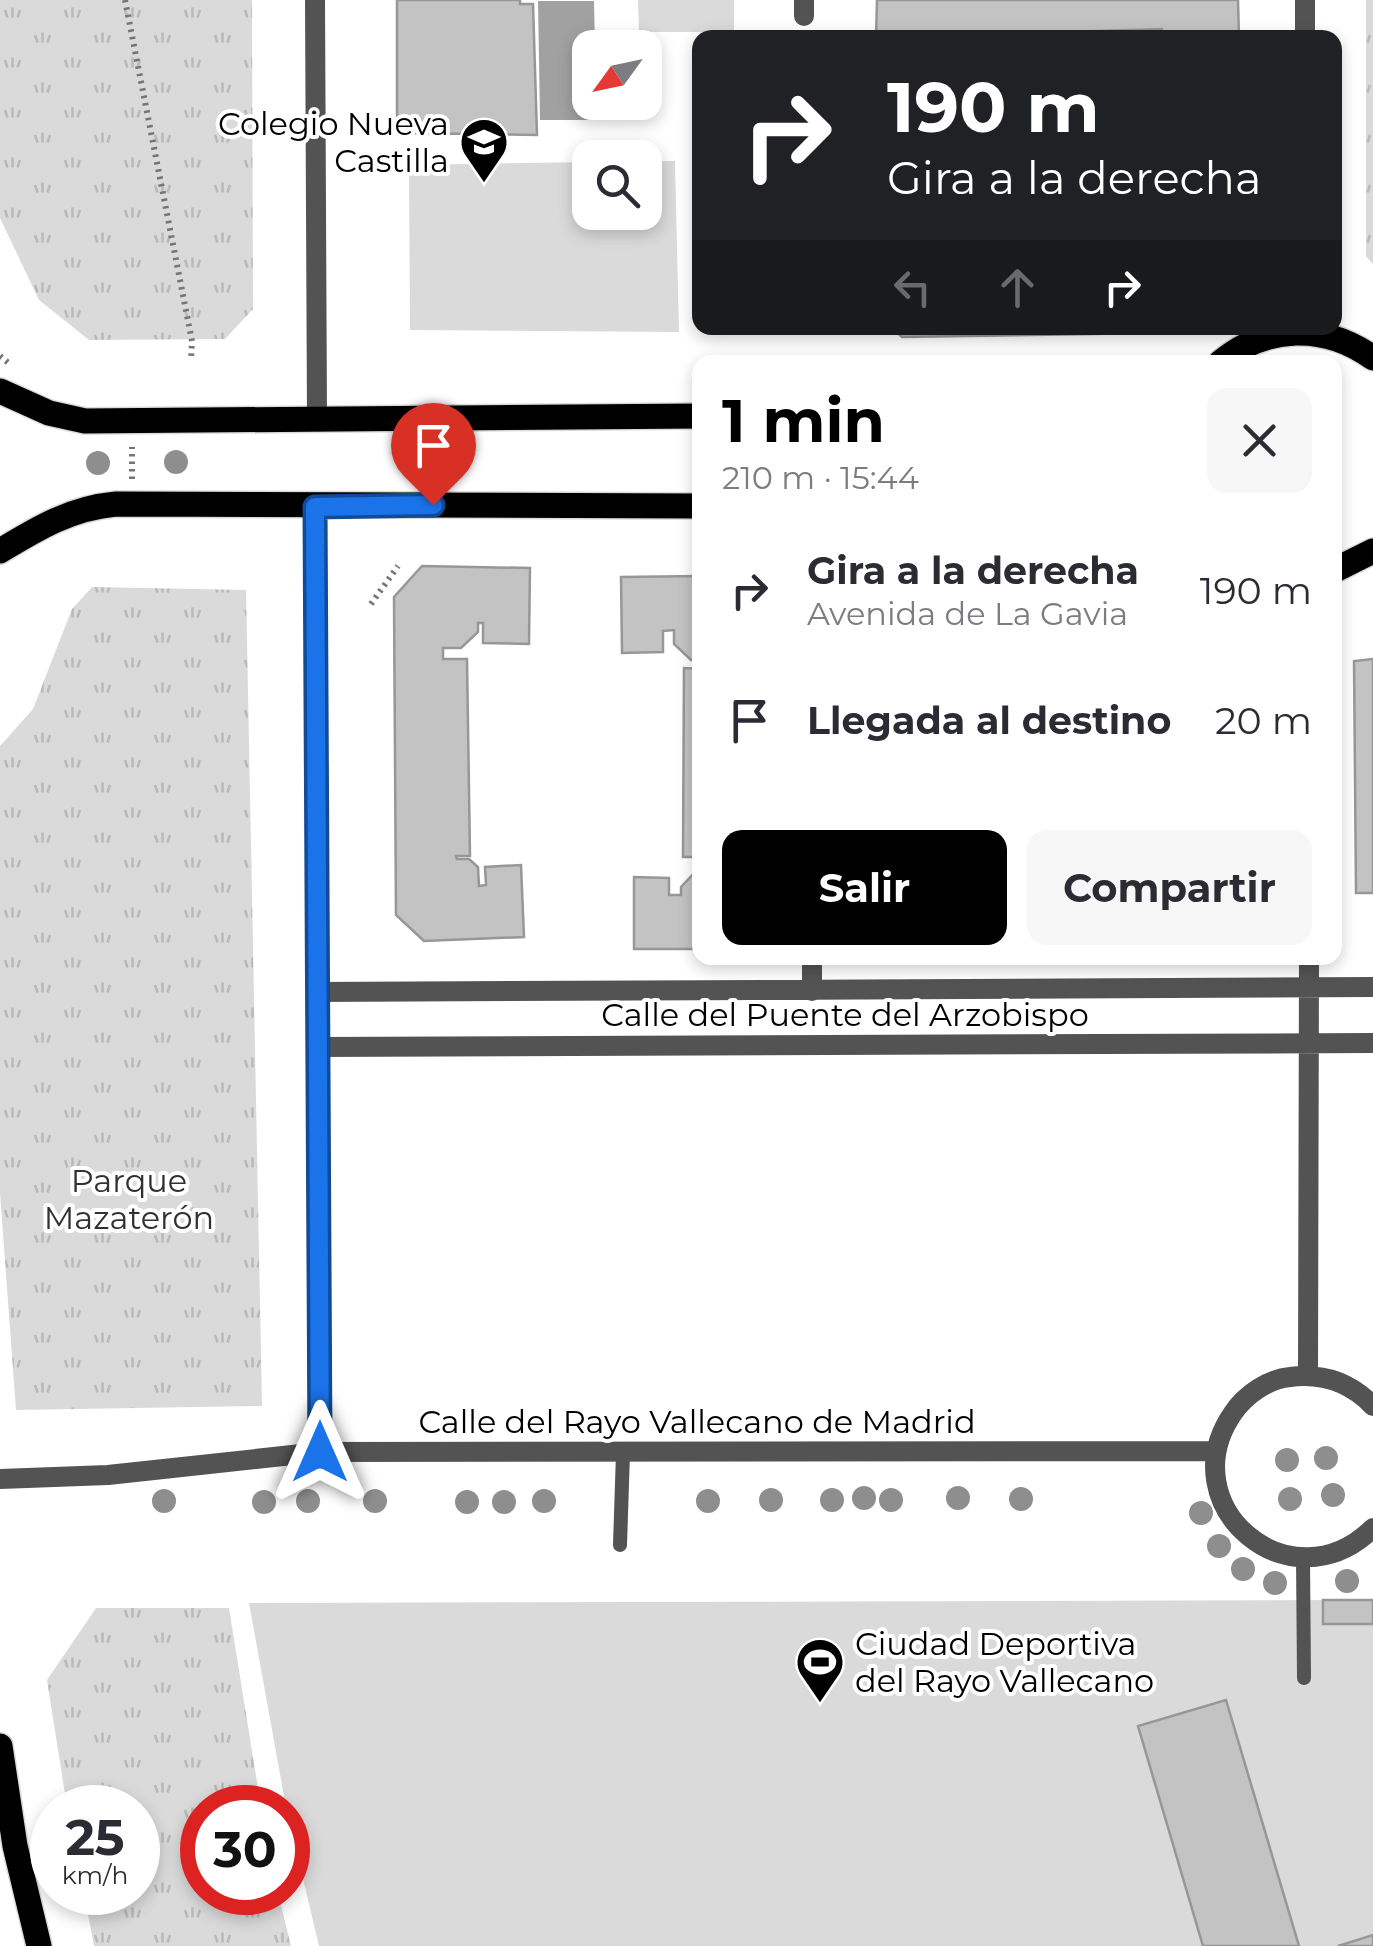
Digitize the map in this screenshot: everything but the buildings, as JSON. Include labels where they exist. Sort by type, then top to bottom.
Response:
[{"type":"main road","points":[[1230,355],[1269,335]]},
{"type":"main road","points":[[1328,335],[1352,342],[1373,358]]},
{"type":"main road","points":[[0,391],[49,413],[84,421],[692,416]]},
{"type":"main road","points":[[0,551],[49,521],[95,506],[692,506]]},
{"type":"main road","points":[[1342,566],[1373,551]]},
{"type":"main road","points":[[0,1746],[14,1846],[40,1946]]},
{"type":"street","points":[[315,0],[317,419]]},
{"type":"street","points":[[1305,0],[1305,30]]},
{"type":"street","points":[[315,507],[320,1452]]},
{"type":"street","points":[[812,965],[812,991]]},
{"type":"street","points":[[1308,1375],[1309,965]]},
{"type":"street","name":"Calle del Puente del Arzobispo","points":[[316,992],[1373,987]]},
{"type":"street","name":"Calle del Puente del Arzobispo","points":[[317,1047],[1373,1043]]},
{"type":"street","points":[[1373,1406],[1361,1393],[1336,1380],[1308,1375],[1282,1378],[1258,1388],[1238,1404],[1224,1426],[1216,1450],[1215,1477],[1222,1502],[1235,1524],[1266,1548],[1303,1558],[1332,1554],[1359,1542],[1373,1528]]},
{"type":"street","name":"Calle del Rayo Vallecano de Madrid","points":[[0,1479],[108,1475],[320,1452],[1216,1450]]},
{"type":"lane","points":[[620,1544],[622,1453]]},
{"type":"lane","points":[[1303,1558],[1304,1678]]},
{"type":"path","points":[[125,0],[192,341],[191,360]]},
{"type":"path","points":[[132,439],[132,486]]},
{"type":"path","points":[[371,604],[398,566]]},
{"type":"green space","points":[[0,0],[252,0],[253,309],[225,339],[89,340],[39,300],[0,218]]},
{"type":"green space","points":[[638,0],[734,0],[734,30],[639,30]]},
{"type":"green space","points":[[1366,0],[1373,0],[1373,264],[1366,256]]},
{"type":"green space","points":[[662,161],[675,161],[679,332],[410,330],[409,165],[572,162],[572,230],[662,230]]},
{"type":"green space","name":"Parque Mazaterón","points":[[92,587],[246,590],[262,1406],[16,1410],[0,1193],[0,746],[33,709],[72,609]]},
{"type":"green space","name":"Ciudad Deportiva del Rayo Vallecano","points":[[1373,1600],[1373,1946],[319,1946],[310,1908],[310,1785],[282,1785],[249,1603]]},
{"type":"green space","points":[[96,1608],[229,1608],[257,1785],[180,1785],[180,1915],[283,1915],[291,1946],[94,1946],[88,1915],[160,1915],[160,1785],[64,1785],[47,1680]]},
{"type":"shaded area","points":[[538,1],[594,1],[595,30],[572,30],[572,120],[540,120]]},
{"type":"place","name":"Colegio Nueva Castilla","points":[[484,184]]},
{"type":"place","name":"Ciudad Deportiva del Rayo Vallecano","points":[[820,1704]]},
{"type":"route","points":[[320,1452],[315,507],[433,505]]}]
